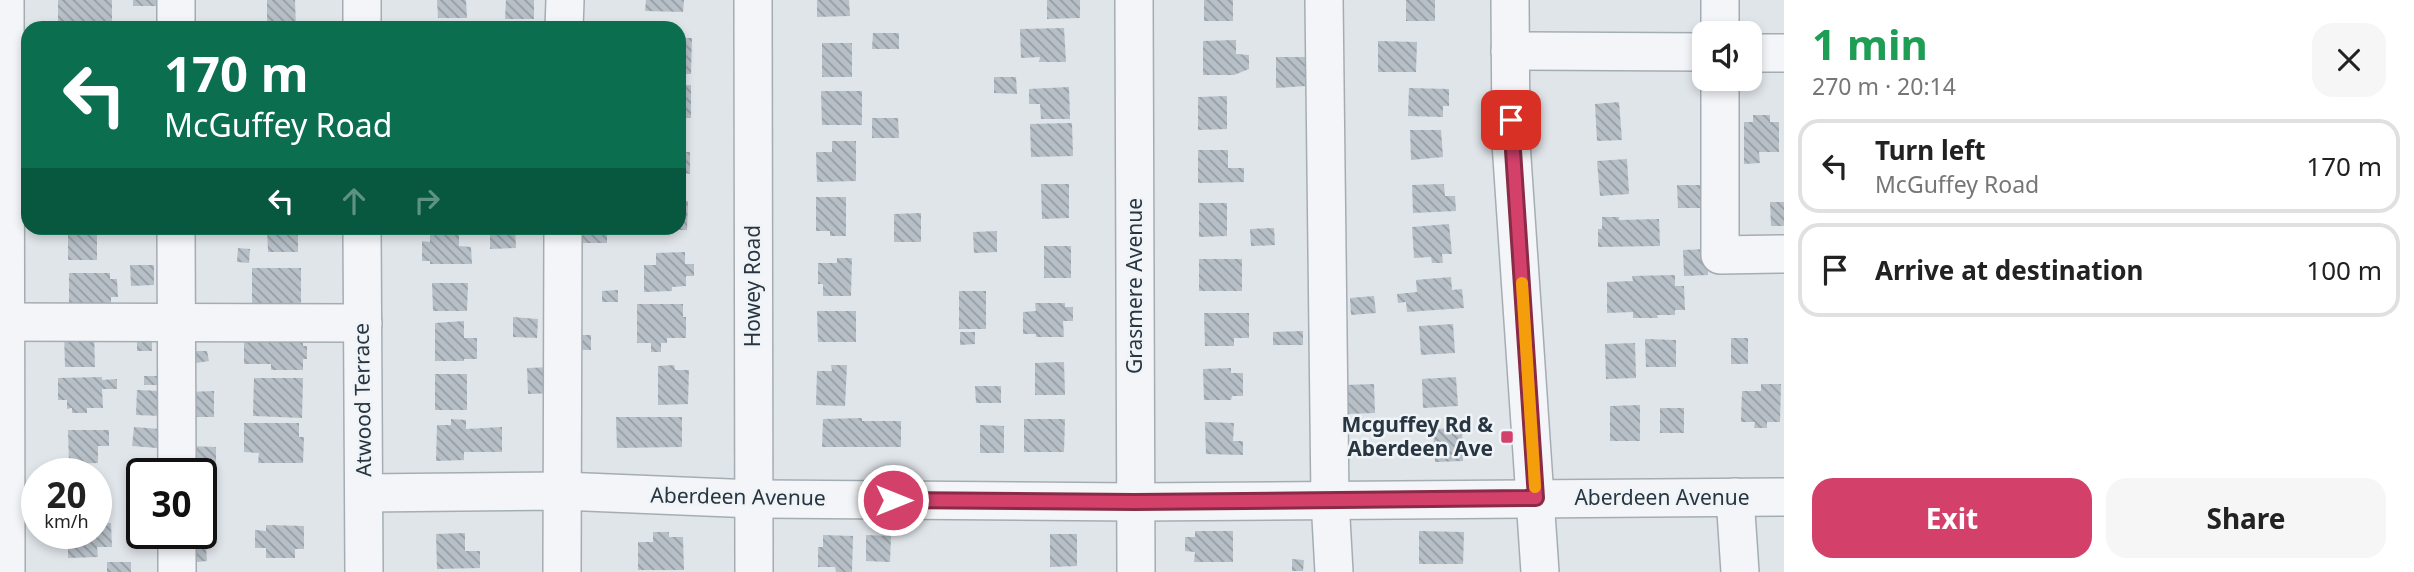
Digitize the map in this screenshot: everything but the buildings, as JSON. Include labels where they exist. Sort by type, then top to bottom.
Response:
[{"type":"street","points":[[5,0],[3,322],[6,572]]},
{"type":"street","points":[[176,0],[176,21]]},
{"type":"street","points":[[362,0],[362,21]]},
{"type":"street","points":[[564,21],[565,0]]},
{"type":"street","name":"Howey Road","points":[[753,0],[754,572]]},
{"type":"street","name":"Grasmere Avenue","points":[[1134,0],[1136,572]]},
{"type":"street","points":[[1324,0],[1330,500],[1334,572]]},
{"type":"street","points":[[1510,0],[1511,143],[1540,572]]},
{"type":"street","points":[[1720,0],[1720,21]]},
{"type":"street","points":[[1510,51],[1692,52]]},
{"type":"street","points":[[1762,53],[1784,53]]},
{"type":"street","points":[[1720,91],[1720,255],[1784,254]]},
{"type":"street","points":[[176,235],[177,458]]},
{"type":"street","name":"Atwood Terrace","points":[[362,235],[364,572]]},
{"type":"street","points":[[562,572],[563,235]]},
{"type":"street","points":[[3,322],[363,323]]},
{"type":"street","name":"Aberdeen Avenue","points":[[364,493],[562,491],[754,499],[1135,502],[1784,497]]},
{"type":"street","points":[[1735,497],[1740,572]]},
{"type":"street","points":[[177,549],[177,572]]},
{"type":"slow traffic","points":[[1522,283],[1535,487]]},
{"type":"place","name":"Mcguffey Rd & Aberdeen Ave","points":[[1507,437]]},
{"type":"route","points":[[893,500],[1135,502],[1536,498],[1511,120]]}]
